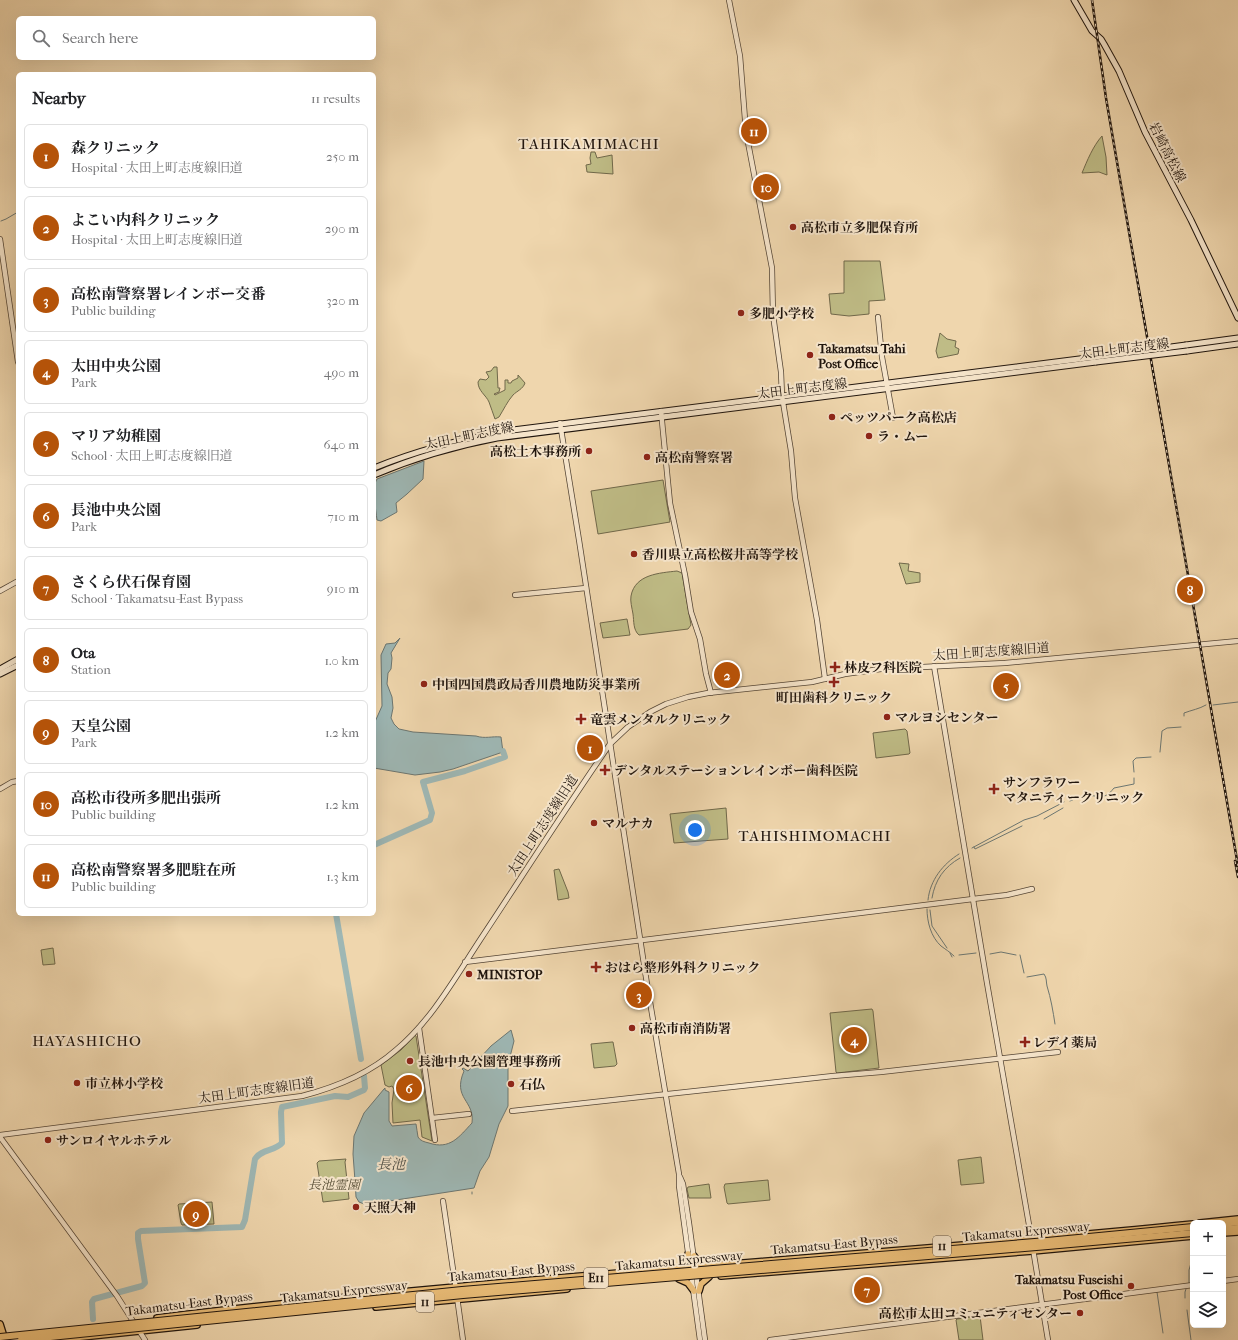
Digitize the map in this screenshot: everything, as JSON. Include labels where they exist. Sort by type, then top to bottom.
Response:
[{"type":"highway","points":[[1226,1224],[1238,1222]]},
{"type":"highway","name":"Takamatsu Expressway","points":[[2,1337],[462,1290],[1190,1227]]},
{"type":"highway","points":[[1226,1230],[1238,1228]]},
{"type":"highway","name":"Takamatsu Expressway","points":[[21,1340],[463,1295],[1048,1246],[1190,1232]]},
{"type":"highway","points":[[54,1340],[113,1331]]},
{"type":"main road","name":"岩崎高松線","points":[[1074,0],[1092,31],[1101,39],[1119,71],[1145,132],[1194,225],[1238,318]]},
{"type":"main road","name":"太田上町志度線","points":[[376,474],[427,455],[497,438],[561,430],[602,422],[662,414],[782,399],[888,389],[1238,338]]},
{"type":"main road","name":"太田上町志度線","points":[[782,399],[886,382],[1187,351],[1238,344]]},
{"type":"main road","name":"太田上町志度線","points":[[376,467],[396,459],[469,438],[560,423],[602,422]]},
{"type":"main road","points":[[0,669],[16,660]]},
{"type":"main road","points":[[0,674],[16,666]]},
{"type":"main road","points":[[1226,1220],[1238,1219]]},
{"type":"main road","name":"Takamatsu-East Bypass","points":[[2,1337],[218,1311],[455,1286],[1031,1239],[1190,1224]]},
{"type":"main road","points":[[1226,1233],[1238,1232]]},
{"type":"main road","name":"Takamatsu-East Bypass","points":[[54,1340],[457,1299],[678,1279],[1033,1252],[1190,1236]]},
{"type":"main road","points":[[680,1267],[691,1255],[698,1262],[705,1265]]},
{"type":"main road","points":[[678,1279],[688,1283],[696,1291],[709,1277]]},
{"type":"main road","points":[[0,1324],[2,1337]]},
{"type":"street","points":[[729,0],[740,56],[746,132],[761,204],[772,268],[773,315],[781,372],[782,399],[792,456],[795,498],[817,620],[825,679]]},
{"type":"street","points":[[0,239],[16,348]]},
{"type":"street","points":[[878,317],[886,382],[893,418]]},
{"type":"street","points":[[662,414],[670,503],[691,612],[700,639],[711,693]]},
{"type":"street","points":[[560,423],[679,1174],[680,1192],[695,1278],[700,1340]]},
{"type":"street","points":[[0,591],[16,583]]},
{"type":"street","points":[[515,595],[586,588]]},
{"type":"street","name":"太田上町志度線旧道","points":[[0,1136],[302,1096],[339,1085],[366,1072],[397,1050],[419,1028],[465,962],[610,744],[628,727],[650,712],[666,704],[688,697],[711,693],[812,682],[874,669],[1005,663],[1238,640]]},
{"type":"street","points":[[934,666],[1048,1340]]},
{"type":"street","points":[[0,789],[12,782],[16,782]]},
{"type":"street","points":[[465,962],[973,900],[1032,889]]},
{"type":"street","points":[[419,1028],[435,1140]]},
{"type":"street","points":[[512,1111],[1058,1052]]},
{"type":"street","points":[[432,1118],[469,1114]]},
{"type":"street","points":[[0,1136],[134,1321],[145,1340]]},
{"type":"street","points":[[443,1201],[463,1340]]},
{"type":"street","points":[[1226,1281],[1238,1279]]},
{"type":"street","points":[[770,1340],[1190,1285]]},
{"type":"street","points":[[696,1291],[705,1340]]},
{"type":"green space","points":[[1102,136],[1106,157],[1107,175],[1099,172],[1082,173],[1093,149]]},
{"type":"green space","points":[[591,152],[595,152],[597,158],[612,155],[613,174],[587,172],[586,165],[591,164]]},
{"type":"green space","points":[[844,261],[880,261],[885,300],[869,301],[869,314],[849,316],[831,314],[829,294],[844,293]]},
{"type":"green space","points":[[940,333],[947,339],[956,341],[955,347],[959,349],[958,354],[938,358],[936,351]]},
{"type":"green space","points":[[494,367],[497,367],[498,388],[500,388],[499,392],[494,394],[495,395],[505,390],[505,380],[508,380],[508,383],[511,383],[518,378],[518,375],[525,383],[507,403],[499,417],[495,419],[488,400],[478,385],[480,379],[486,380],[489,377],[486,372],[491,371]]},
{"type":"green space","points":[[663,480],[670,522],[598,534],[591,491]]},
{"type":"green space","points":[[899,563],[909,564],[908,571],[920,573],[920,582],[906,584]]},
{"type":"green space","points":[[677,571],[682,573],[691,625],[688,629],[639,635],[635,628],[631,602],[633,589],[637,583],[649,576]]},
{"type":"green space","points":[[627,619],[630,635],[603,638],[600,623]]},
{"type":"green space","points":[[905,729],[907,731],[909,754],[876,758],[873,733]]},
{"type":"green space","points":[[726,808],[728,839],[674,843],[670,814]]},
{"type":"green space","points":[[559,869],[569,898],[558,900],[554,870]]},
{"type":"green space","points":[[53,948],[55,964],[43,965],[41,950]]},
{"type":"green space","points":[[872,1009],[879,1068],[837,1073],[830,1013]]},
{"type":"green space","points":[[415,1035],[432,1141],[422,1137],[420,1120],[393,1123],[392,1103],[394,1089],[392,1086],[389,1087],[385,1085],[381,1065],[401,1050]]},
{"type":"green space","points":[[613,1042],[617,1064],[615,1066],[594,1068],[591,1044]]},
{"type":"green space","points":[[981,1157],[984,1183],[961,1185],[958,1160]]},
{"type":"green space","name":"長池霊園","points":[[346,1159],[345,1162],[349,1199],[323,1202],[317,1163],[319,1161]]},
{"type":"green space","points":[[768,1180],[770,1200],[727,1203],[724,1187],[725,1184]]},
{"type":"green space","points":[[709,1184],[711,1198],[689,1198],[688,1187]]},
{"type":"green space","points":[[212,1202],[214,1224],[182,1225],[179,1204]]},
{"type":"green space","points":[[980,1316],[983,1340],[959,1340],[956,1320]]},
{"type":"water","points":[[424,461],[423,479],[396,503],[397,512],[381,521],[377,520],[376,512],[377,479]]},
{"type":"water","points":[[400,638],[391,653],[391,669],[388,673],[387,684],[392,697],[393,708],[391,718],[394,724],[399,729],[413,732],[501,737],[503,752],[440,772],[415,775],[376,768],[376,720],[382,706],[381,655],[386,644],[395,643]]},
{"type":"water","name":"長池","points":[[511,1030],[514,1041],[508,1065],[508,1106],[499,1124],[489,1157],[480,1171],[474,1188],[383,1202],[364,1204],[359,1202],[356,1197],[353,1154],[354,1136],[364,1113],[384,1089],[385,1088],[385,1090],[389,1092],[389,1121],[392,1126],[416,1124],[418,1137],[421,1140],[436,1145],[443,1145],[454,1141],[472,1123],[470,1109],[462,1094],[461,1080],[464,1071],[462,1069],[463,1068],[468,1071],[491,1046]]},
{"type":"waterway","points":[[1,221],[16,213]]},
{"type":"waterway","points":[[1213,705],[1238,702]]},
{"type":"waterway","points":[[1184,716],[1184,713],[1206,705]]},
{"type":"waterway","points":[[1160,752],[1162,731],[1167,728],[1181,727]]},
{"type":"waterway","points":[[376,844],[430,820],[432,813],[423,782],[465,771],[505,757],[503,751]]},
{"type":"waterway","points":[[1134,772],[1133,761],[1136,758],[1151,757]]},
{"type":"waterway","points":[[1070,801],[1083,796],[1107,795],[1114,788],[1134,784],[1134,778]]},
{"type":"waterway","points":[[972,848],[1024,820],[1037,816],[1064,802]]},
{"type":"waterway","points":[[1044,819],[1063,808]]},
{"type":"waterway","points":[[974,847],[975,849],[1022,826]]},
{"type":"waterway","points":[[928,900],[931,886],[938,873],[959,854]]},
{"type":"waterway","points":[[932,898],[935,885],[941,875],[949,866],[960,858]]},
{"type":"waterway","points":[[927,909],[932,934],[941,946],[954,956]]},
{"type":"waterway","points":[[930,910],[932,926],[947,948]]},
{"type":"waterway","points":[[336,916],[361,1059]]},
{"type":"waterway","points":[[990,954],[1001,952],[1016,955]]},
{"type":"waterway","points":[[950,953],[952,957]]},
{"type":"waterway","points":[[959,955],[976,953]]},
{"type":"waterway","points":[[1020,955],[1024,973]]},
{"type":"waterway","points":[[1027,977],[1044,974],[1055,1024]]},
{"type":"waterway","points":[[93,1319],[92,1302],[94,1299],[142,1286],[145,1283],[138,1233],[141,1231],[242,1227],[245,1220],[255,1159],[261,1153],[279,1146],[282,1143],[282,1107],[335,1096],[348,1097],[364,1090],[364,1076]]},
{"type":"waterway","points":[[1189,1283],[1190,1266]]},
{"type":"waterway","points":[[1185,1298],[1186,1289]]},
{"type":"waterway","points":[[1156,1292],[1163,1333]]},
{"type":"waterway","points":[[1187,1310],[1191,1340]]},
{"type":"railway","points":[[1092,0],[1106,98],[1238,866]]},
{"type":"railway","points":[[1235,861],[1238,877]]},
{"type":"place","name":"高松南警察署多肥駐在所","points":[[754,131]]},
{"type":"place","name":"高松市役所多肥出張所","points":[[766,187]]},
{"type":"place","name":"高松市立多肥保育所","points":[[793,227]]},
{"type":"place","name":"多肥小学校","points":[[741,313]]},
{"type":"place","name":"Takamatsu Tahi Post Office","points":[[810,355]]},
{"type":"place","name":"ペッツパーク高松店","points":[[832,417]]},
{"type":"place","name":"ラ・ムー","points":[[869,436]]},
{"type":"place","name":"高松土木事務所","points":[[589,451]]},
{"type":"place","name":"高松南警察署","points":[[647,457]]},
{"type":"place","name":"香川県立高松桜井高等学校","points":[[634,554]]},
{"type":"place","name":"Ota","points":[[1190,590]]},
{"type":"place","name":"林皮フ科医院","points":[[835,667]]},
{"type":"place","name":"よこい内科クリニック","points":[[727,675]]},
{"type":"place","name":"町田歯科クリニック","points":[[834,682]]},
{"type":"place","name":"中国四国農政局香川農地防災事業所","points":[[424,684]]},
{"type":"place","name":"マリア幼稚園","points":[[1006,686]]},
{"type":"place","name":"マルヨシセンター","points":[[887,717]]},
{"type":"place","name":"竜雲メンタルクリニック","points":[[581,719]]},
{"type":"place","name":"森クリニック","points":[[590,748]]},
{"type":"place","name":"デンタルステーションレインボー歯科医院","points":[[605,770]]},
{"type":"place","name":"サンフラワー マタニティークリニック","points":[[994,789]]},
{"type":"place","name":"マルナカ","points":[[594,823]]},
{"type":"place","name":"おはら整形外科クリニック","points":[[596,967]]},
{"type":"place","name":"MINISTOP","points":[[469,974]]},
{"type":"place","name":"高松南警察署レインボー交番","points":[[639,995]]},
{"type":"place","name":"高松市南消防署","points":[[632,1028]]},
{"type":"place","name":"太田中央公園","points":[[854,1040]]},
{"type":"place","name":"レデイ薬局","points":[[1025,1042]]},
{"type":"place","name":"長池中央公園管理事務所","points":[[410,1061]]},
{"type":"place","name":"市立林小学校","points":[[77,1083]]},
{"type":"place","name":"石仏","points":[[511,1084]]},
{"type":"place","name":"長池中央公園","points":[[409,1088]]},
{"type":"place","name":"サンロイヤルホテル","points":[[48,1140]]},
{"type":"place","name":"天照大神","points":[[356,1207]]},
{"type":"place","name":"天皇公園","points":[[196,1214]]},
{"type":"place","name":"Takamatsu Fuseishi Post Office","points":[[1131,1286]]},
{"type":"place","name":"さくら伏石保育園","points":[[867,1290]]},
{"type":"place","name":"高松市太田コミュニティセンター","points":[[1080,1313]]},
{"type":"district","name":"TAHIKAMIMACHI","points":[[589,144]]},
{"type":"district","name":"TAHISHIMOMACHI","points":[[815,836]]},
{"type":"district","name":"HAYASHICHO","points":[[87,1041]]}]
